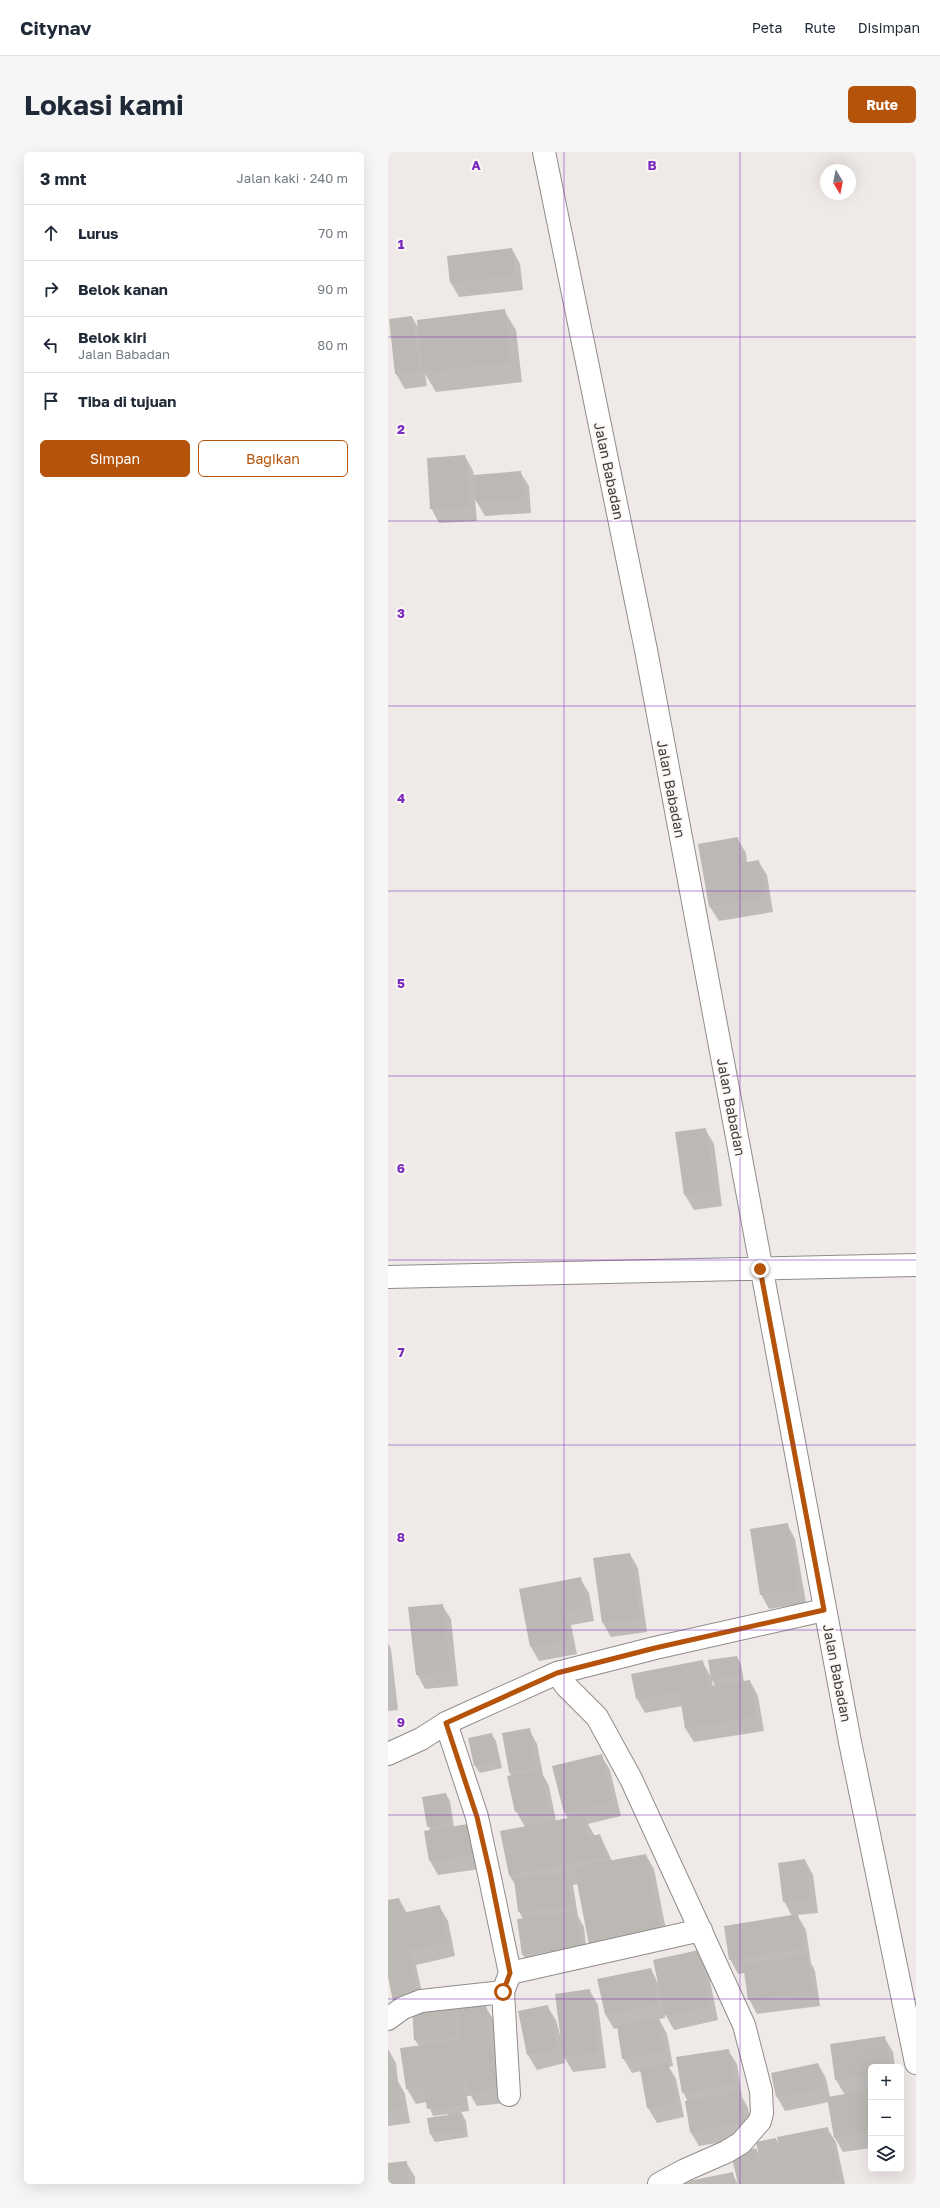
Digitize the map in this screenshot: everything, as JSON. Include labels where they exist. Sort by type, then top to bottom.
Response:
[{"type":"street","name":"Jalan Babadan","points":[[544,152],[646,650],[824,1610],[916,2063]]},
{"type":"street","points":[[388,1277],[916,1265]]},
{"type":"street","points":[[388,1754],[421,1739],[446,1723],[557,1673],[655,1648],[824,1610]]},
{"type":"street","points":[[557,1673],[566,1686],[597,1717],[631,1779],[744,2025],[761,2091],[762,2113],[755,2128],[741,2143],[726,2152],[685,2170],[659,2184]]},
{"type":"street","points":[[446,1723],[477,1817],[507,1982],[509,2095]]},
{"type":"street","points":[[388,2019],[403,2008],[421,2001],[507,1982],[701,1930]]},
{"type":"building","points":[[512,248],[515,275],[450,283],[447,256]]},
{"type":"building","points":[[505,309],[511,362],[423,372],[417,320]]},
{"type":"building","points":[[412,316],[419,372],[395,374],[389,319]]},
{"type":"building","points":[[465,455],[469,507],[430,509],[427,458]]},
{"type":"building","points":[[521,471],[523,498],[476,502],[474,475]]},
{"type":"building","points":[[738,837],[742,863],[759,860],[765,897],[709,907],[698,844]]},
{"type":"building","points":[[706,1128],[714,1191],[684,1195],[675,1132]]},
{"type":"building","points":[[788,1523],[798,1589],[760,1595],[750,1529]]},
{"type":"building","points":[[630,1553],[640,1618],[602,1623],[593,1558]]},
{"type":"building","points":[[581,1577],[586,1607],[564,1611],[569,1640],[530,1647],[519,1589]]},
{"type":"building","points":[[443,1604],[450,1672],[416,1675],[408,1607]]},
{"type":"building","points":[[737,1656],[741,1676],[711,1680],[708,1660]]},
{"type":"building","points":[[703,1660],[708,1685],[636,1699],[631,1674]]},
{"type":"building","points":[[750,1680],[756,1716],[685,1728],[679,1691]]},
{"type":"building","points":[[530,1728],[536,1767],[509,1772],[502,1733]]},
{"type":"building","points":[[492,1733],[499,1760],[474,1766],[468,1738]]},
{"type":"building","points":[[602,1754],[613,1802],[564,1813],[552,1766]]},
{"type":"building","points":[[541,1770],[548,1805],[515,1812],[507,1776]]},
{"type":"building","points":[[446,1793],[451,1823],[427,1827],[422,1797]]},
{"type":"building","points":[[584,1815],[588,1837],[600,1834],[605,1857],[509,1875],[500,1831]]},
{"type":"building","points":[[468,1824],[473,1855],[429,1861],[424,1831]]},
{"type":"building","points":[[646,1854],[661,1931],[589,1945],[574,1867]]},
{"type":"building","points":[[805,1859],[810,1898],[783,1902],[778,1863]]},
{"type":"building","points":[[567,1873],[571,1906],[518,1912],[514,1879]]},
{"type":"building","points":[[399,1898],[402,1913],[440,1905],[448,1942],[408,1950],[418,1995],[393,2001],[388,1977],[388,1900]]},
{"type":"building","points":[[576,1912],[581,1947],[522,1955],[517,1919]]},
{"type":"building","points":[[798,1914],[804,1948],[729,1960],[724,1926]]},
{"type":"building","points":[[699,1950],[710,2006],[665,2015],[653,1960]]},
{"type":"building","points":[[807,1955],[812,1991],[748,2000],[743,1964]]},
{"type":"building","points":[[651,1968],[658,2004],[605,2014],[597,1979]]},
{"type":"building","points":[[590,1989],[598,2053],[563,2057],[555,1994]]},
{"type":"building","points":[[455,2005],[457,2038],[414,2040],[412,2007]]},
{"type":"building","points":[[486,2005],[497,2088],[468,2092],[467,2081],[406,2089],[400,2048],[461,2040],[457,2009]]},
{"type":"building","points":[[548,2005],[557,2049],[527,2055],[518,2011]]},
{"type":"building","points":[[659,2018],[665,2051],[622,2059],[617,2026]]},
{"type":"building","points":[[885,2036],[890,2064],[868,2064],[868,2075],[835,2080],[830,2044]]},
{"type":"building","points":[[729,2049],[734,2084],[682,2093],[676,2057]]},
{"type":"building","points":[[389,2055],[391,2075],[388,2075]]},
{"type":"building","points":[[668,2063],[676,2103],[647,2108],[640,2069]]},
{"type":"building","points":[[818,2063],[824,2087],[776,2097],[771,2073]]},
{"type":"building","points":[[397,2078],[402,2109],[388,2111],[388,2080]]},
{"type":"building","points":[[463,2083],[466,2104],[427,2109],[424,2088]]},
{"type":"building","points":[[868,2090],[868,2132],[834,2138],[827,2097]]},
{"type":"building","points":[[740,2092],[745,2122],[690,2132],[685,2101]]},
{"type":"building","points":[[462,2113],[465,2130],[430,2135],[427,2118]]},
{"type":"building","points":[[828,2127],[832,2147],[782,2158],[777,2137]]},
{"type":"building","points":[[776,2138],[786,2184],[765,2184],[756,2142]]},
{"type":"building","points":[[756,2148],[764,2184],[738,2184],[731,2154]]},
{"type":"building","points":[[833,2148],[840,2180],[822,2184],[787,2184],[782,2160]]},
{"type":"building","points":[[407,2161],[408,2184],[388,2184],[388,2163]]},
{"type":"building","points":[[733,2172],[735,2184],[679,2184],[679,2183]]},
{"type":"route","points":[[503,1992],[510,1973],[490,1873],[477,1817],[446,1723],[557,1673],[655,1648],[824,1610],[760,1269]]}]
